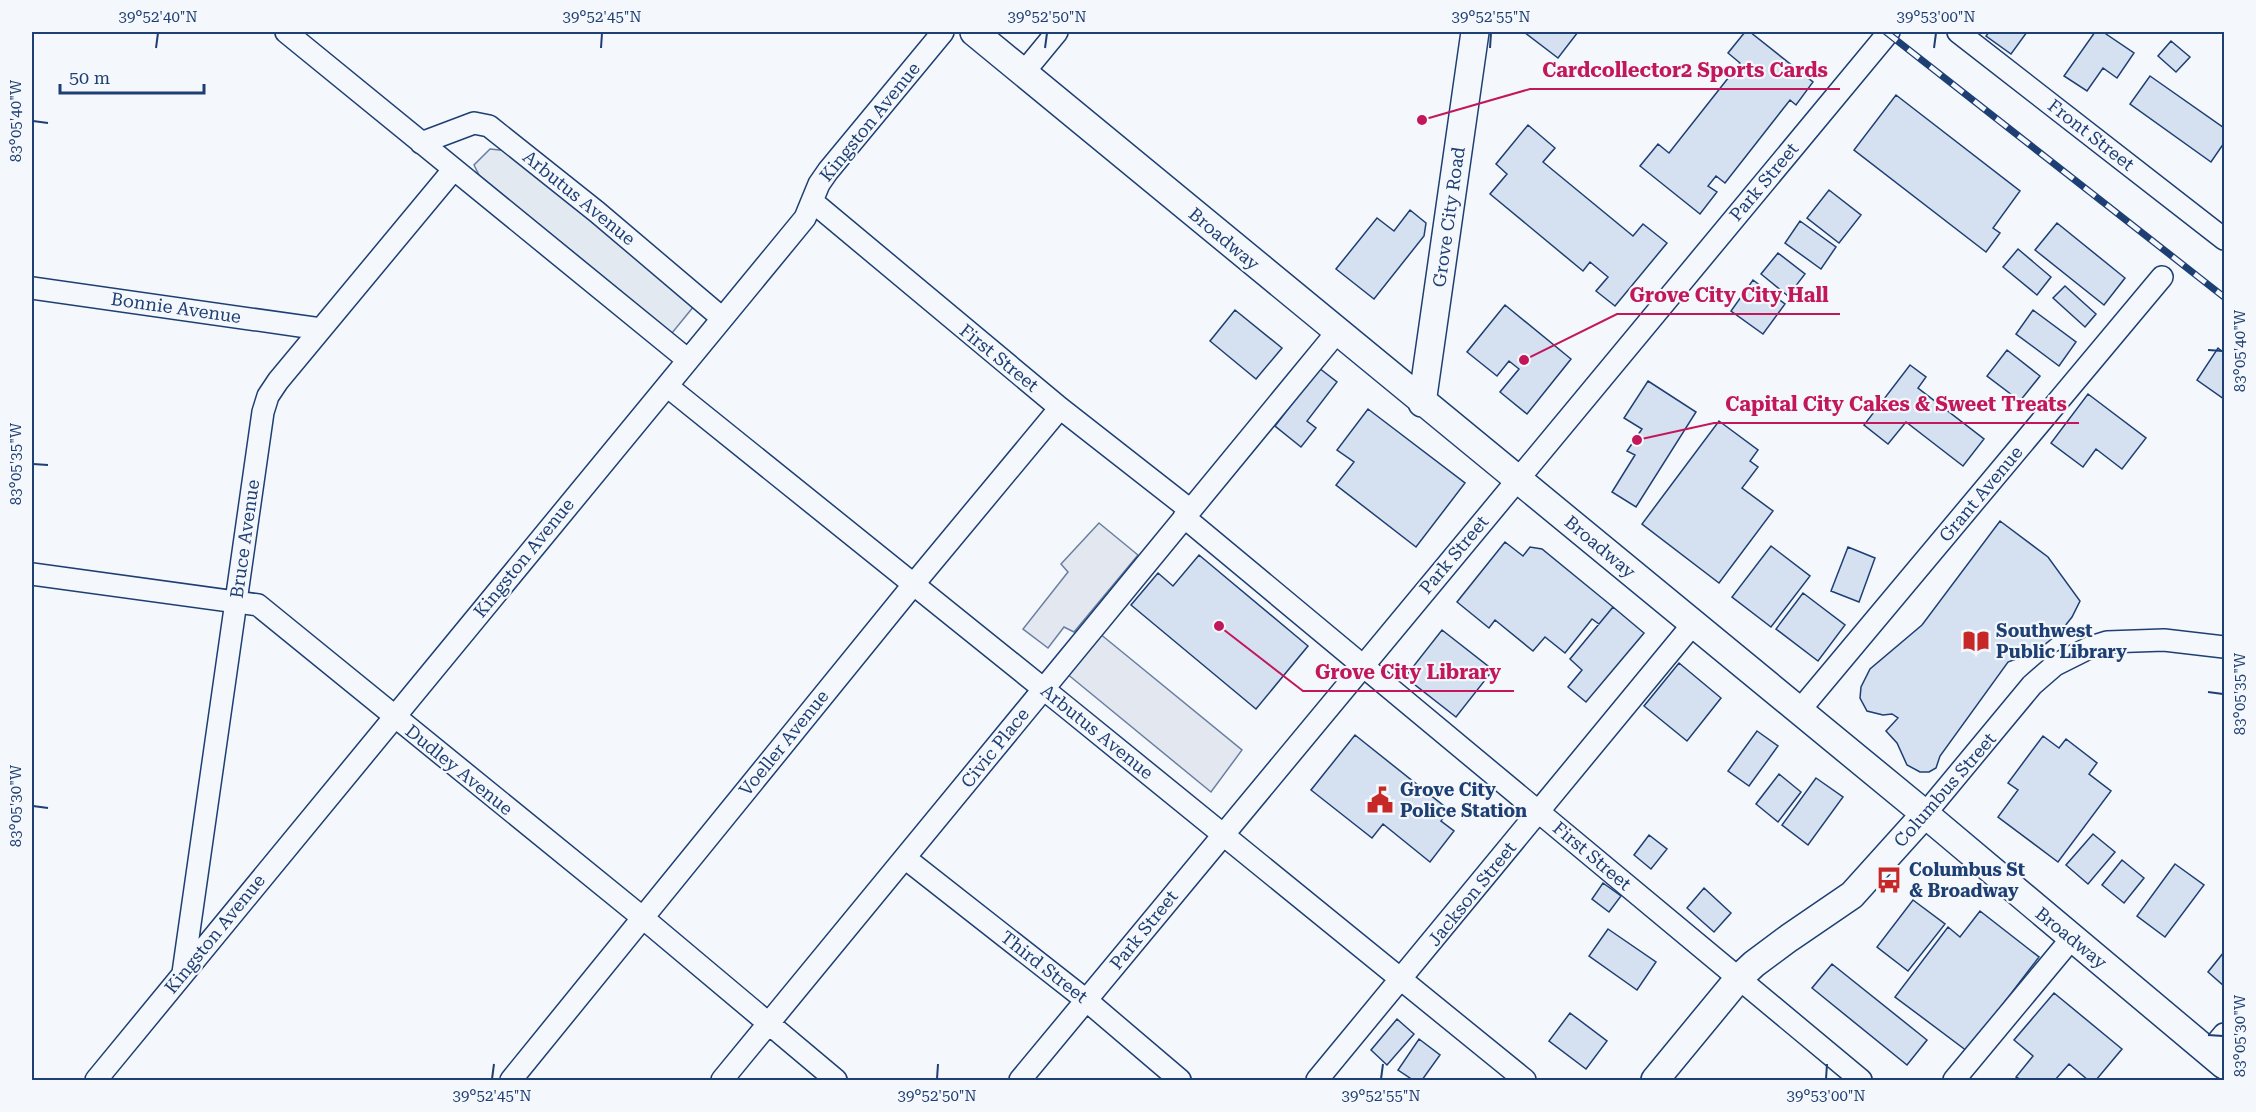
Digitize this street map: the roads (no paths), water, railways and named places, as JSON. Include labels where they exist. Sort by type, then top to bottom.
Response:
[{"type":"main road","name":"Broadway","points":[[974,32],[2073,938],[2219,1050]]},
{"type":"main road","name":"Grove City Road","points":[[1422,403],[1475,32]]},
{"type":"main road","name":"Columbus Street","points":[[1655,1080],[1739,978],[1789,938],[1852,895],[1924,814]]},
{"type":"street","points":[[286,32],[688,360]]},
{"type":"street","name":"Kingston Avenue","points":[[96,1080],[805,218],[819,184],[828,171],[943,32]]},
{"type":"street","points":[[1024,72],[1057,32]]},
{"type":"street","name":"Park Street","points":[[1020,1080],[1889,32]]},
{"type":"street","name":"Front Street","points":[[1958,32],[2221,231]]},
{"type":"street","name":"Arbutus Avenue","points":[[422,142],[474,123],[489,126],[597,212],[722,318]]},
{"type":"street","name":"Bruce Avenue","points":[[183,974],[263,412],[268,396],[454,169]]},
{"type":"street","name":"First Street","points":[[813,202],[1186,513],[1362,666],[1861,1080]]},
{"type":"street","name":"Grant Avenue","points":[[1799,711],[2162,278]]},
{"type":"street","name":"Bonnie Avenue","points":[[32,288],[321,329]]},
{"type":"street","name":"Civic Place","points":[[722,1080],[1336,332]]},
{"type":"street","name":"Arbutus Avenue","points":[[667,386],[1524,1080]]},
{"type":"street","name":"Voeller Avenue","points":[[511,1080],[912,585],[1060,408]]},
{"type":"street","name":"Dudley Avenue","points":[[32,574],[258,605],[643,918],[836,1080]]},
{"type":"street","name":"Jackson Street","points":[[1317,1080],[1401,981],[1693,624]]},
{"type":"street","name":"Columbus Street","points":[[1924,814],[2032,685],[2055,665],[2091,647],[2107,642],[2164,640],[2224,646]]},
{"type":"street","name":"Third Street","points":[[905,858],[1086,1000],[1180,1080]]},
{"type":"street","points":[[1954,1080],[2073,938]]},
{"type":"railway","points":[[1886,32],[2224,297]]},
{"type":"place","name":"Cardcollector2 Sports Cards","points":[[1422,120]]},
{"type":"place","name":"Grove City City Hall","points":[[1524,360]]},
{"type":"place","name":"Capital City Cakes & Sweet Treats","points":[[1637,440]]},
{"type":"place","name":"Grove City Library","points":[[1219,626]]},
{"type":"place","name":"Southwest Public Library","points":[[1976,641]]},
{"type":"place","name":"Grove City Police Station","points":[[1380,800]]},
{"type":"place","name":"Columbus St & Broadway","points":[[1889,880]]}]
